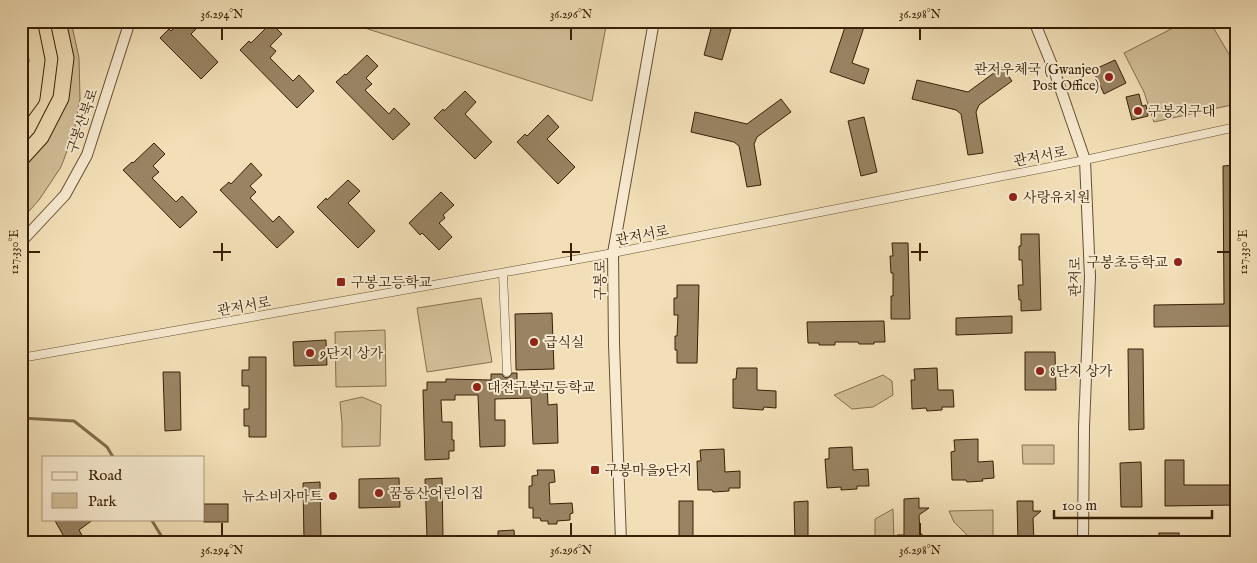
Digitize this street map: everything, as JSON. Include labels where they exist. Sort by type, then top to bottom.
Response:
[{"type":"highway","points":[[21,113],[32,98],[37,60],[29,21]]},
{"type":"highway","points":[[21,159],[41,137],[61,98],[66,58],[58,21]]},
{"type":"street","name":"구봉산북로","points":[[21,242],[65,195],[87,155],[130,21]]},
{"type":"street","name":"구봉로","points":[[621,542],[613,254],[654,21]]},
{"type":"street","name":"관저로","points":[[1034,21],[1054,70],[1085,160],[1090,278],[1084,427],[1083,542]]},
{"type":"street","name":"관저서로","points":[[21,358],[613,254],[1085,160],[1236,127]]},
{"type":"street","points":[[502,273],[507,372]]},
{"type":"path","points":[[1139,21],[1142,29]]},
{"type":"green space","points":[[63,21],[71,21],[79,58],[80,99],[74,132],[61,167],[39,200],[21,220],[21,168],[44,141],[64,104]]},
{"type":"green space","points":[[343,21],[607,21],[592,101]]},
{"type":"green space","points":[[1210,22],[1236,66],[1236,104],[1154,122],[1144,92],[1124,53],[1175,27]]},
{"type":"green space","points":[[21,24],[29,55],[21,93]]},
{"type":"green space","points":[[481,298],[492,362],[427,372],[417,308]]},
{"type":"green space","points":[[385,330],[386,386],[336,387],[335,332]]},
{"type":"green space","points":[[883,375],[892,381],[893,395],[873,407],[852,409],[834,395]]},
{"type":"green space","points":[[362,397],[381,405],[380,446],[342,447],[340,402]]},
{"type":"green space","points":[[1022,445],[1054,445],[1054,464],[1023,464]]},
{"type":"green space","points":[[893,509],[894,542],[875,542],[875,519]]},
{"type":"green space","points":[[993,510],[992,542],[974,542],[954,522],[949,511]]},
{"type":"building","points":[[181,21],[204,21],[191,34],[218,62],[201,79],[160,38]]},
{"type":"building","points":[[713,21],[728,21],[726,28],[731,29],[722,60],[704,55]]},
{"type":"building","points":[[847,21],[866,21],[852,63],[869,69],[864,84],[830,72]]},
{"type":"building","points":[[271,23],[282,34],[270,46],[276,51],[270,58],[293,81],[299,75],[314,91],[297,108],[240,50],[249,41],[251,43]]},
{"type":"building","points":[[367,55],[378,66],[366,78],[372,84],[365,90],[389,114],[394,108],[410,124],[393,140],[336,82]]},
{"type":"building","name":"관저우체국 (Gwanjeo Post Office)","points":[[1115,60],[1126,83],[1104,94],[1093,70]]},
{"type":"building","points":[[1002,67],[1012,81],[979,105],[976,112],[983,153],[968,155],[961,114],[956,110],[912,99],[917,80],[968,92]]},
{"type":"building","points":[[465,91],[476,102],[465,114],[492,142],[475,159],[434,118]]},
{"type":"building","name":"구봉지구대","points":[[1139,94],[1142,106],[1146,105],[1148,116],[1132,120],[1126,97]]},
{"type":"building","points":[[781,99],[791,112],[757,137],[754,144],[761,185],[747,187],[739,146],[734,142],[691,132],[695,112],[747,124]]},
{"type":"building","points":[[548,115],[559,127],[547,139],[575,167],[558,184],[517,142],[525,134],[527,136]]},
{"type":"building","points":[[864,117],[877,172],[861,176],[848,121]]},
{"type":"building","points":[[154,143],[165,154],[153,166],[159,172],[152,178],[176,202],[182,196],[197,212],[180,228],[123,170]]},
{"type":"building","points":[[251,163],[262,175],[250,186],[256,192],[250,198],[273,222],[279,216],[294,232],[277,248],[220,190],[229,182],[231,184]]},
{"type":"building","points":[[1236,165],[1236,326],[1154,327],[1154,305],[1224,304],[1223,166]]},
{"type":"building","points":[[348,180],[360,191],[348,203],[375,231],[358,248],[317,207]]},
{"type":"building","points":[[441,192],[454,205],[443,215],[445,218],[439,223],[452,237],[439,250],[422,233],[420,235],[409,223]]},
{"type":"building","points":[[1021,234],[1039,234],[1041,310],[1021,311],[1018,285],[1023,285],[1022,260],[1019,260]]},
{"type":"building","points":[[892,243],[908,243],[910,319],[891,319],[893,273],[891,273],[890,256],[893,256]]},
{"type":"building","points":[[677,285],[699,285],[697,363],[677,363],[675,336],[677,336],[678,315],[674,315],[674,298],[677,298]]},
{"type":"building","name":"급식실","points":[[552,313],[554,369],[516,370],[515,314]]},
{"type":"building","points":[[1012,316],[1012,333],[956,335],[956,318]]},
{"type":"building","points":[[884,321],[885,342],[859,344],[858,342],[835,342],[835,345],[808,343],[807,322]]},
{"type":"building","name":"9단지 상가","points":[[326,340],[327,365],[294,366],[293,342]]},
{"type":"building","points":[[1128,349],[1143,349],[1144,429],[1129,430]]},
{"type":"building","name":"8단지 상가","points":[[1025,352],[1055,352],[1056,390],[1025,390]]},
{"type":"building","points":[[249,357],[266,357],[266,437],[249,437],[249,426],[244,426],[244,409],[249,409],[249,386],[242,386],[242,370],[249,370]]},
{"type":"building","points":[[737,368],[757,368],[757,390],[776,391],[776,408],[764,407],[763,410],[733,408],[733,379],[736,379]]},
{"type":"building","points":[[937,368],[938,390],[953,390],[954,407],[942,407],[942,410],[927,411],[926,408],[912,409],[911,380],[915,380],[914,369]]},
{"type":"building","points":[[163,372],[180,372],[181,430],[165,431]]},
{"type":"building","points":[[512,373],[517,373],[517,386],[547,385],[548,405],[557,404],[558,443],[533,444],[531,398],[495,399],[495,420],[505,420],[505,446],[480,447],[478,395],[455,395],[455,400],[441,400],[442,422],[452,422],[454,451],[449,451],[449,459],[425,460],[423,390],[427,390],[427,382],[446,382],[446,379],[491,380],[491,374],[502,374],[507,378]]},
{"type":"building","points":[[978,439],[978,462],[993,461],[994,478],[967,482],[966,480],[952,480],[951,452],[955,451],[954,440]]},
{"type":"building","points":[[852,447],[853,470],[868,469],[869,486],[857,486],[857,489],[841,490],[841,487],[827,488],[825,459],[829,459],[829,448]]},
{"type":"building","points":[[724,449],[725,472],[740,471],[740,488],[729,488],[729,491],[713,492],[712,490],[698,490],[697,461],[701,461],[700,450]]},
{"type":"building","points":[[1165,460],[1184,460],[1184,485],[1236,485],[1236,505],[1165,506]]},
{"type":"building","points":[[1141,462],[1142,507],[1121,507],[1120,463]]},
{"type":"building","points":[[537,470],[554,470],[555,482],[549,483],[550,504],[572,503],[573,513],[570,514],[570,520],[557,521],[557,524],[548,524],[548,521],[533,518],[533,508],[529,508],[529,486],[532,486],[532,476],[538,475]]},
{"type":"building","name":"꿈동산어린이집","points":[[399,478],[400,507],[359,508],[359,479]]},
{"type":"building","points":[[442,478],[443,537],[427,537],[425,479]]},
{"type":"building","points":[[320,482],[321,541],[304,541],[303,483]]},
{"type":"building","points":[[919,498],[919,508],[929,508],[919,515],[922,542],[897,542],[897,535],[904,535],[904,499]]},
{"type":"building","points":[[679,501],[693,501],[693,542],[679,542]]},
{"type":"building","points":[[808,501],[808,542],[795,542],[794,502]]},
{"type":"building","points":[[1017,501],[1033,501],[1033,511],[1041,511],[1033,518],[1034,542],[1018,542]]},
{"type":"building","points":[[205,504],[228,504],[228,522],[204,522]]},
{"type":"building","points":[[55,520],[93,520],[79,530],[86,542],[67,542]]},
{"type":"building","points":[[514,530],[515,542],[498,542],[498,531]]},
{"type":"building","points":[[1159,533],[1179,533],[1179,542],[1159,542]]},
{"type":"waterway","points":[[21,418],[74,421],[107,447],[112,456]]},
{"type":"waterway","points":[[152,520],[165,542]]},
{"type":"place","name":"관저우체국 (Gwanjeo Post Office)","points":[[1109,77]]},
{"type":"place","name":"구봉지구대","points":[[1138,111]]},
{"type":"place","name":"사랑유치원","points":[[1013,197]]},
{"type":"place","name":"구봉초등학교","points":[[1178,262]]},
{"type":"place","name":"구봉고등학교","points":[[341,282]]},
{"type":"place","name":"급식실","points":[[534,342]]},
{"type":"place","name":"9단지 상가","points":[[310,353]]},
{"type":"place","name":"8단지 상가","points":[[1040,371]]},
{"type":"place","name":"대전구봉고등학교","points":[[477,387]]},
{"type":"place","name":"구봉마을9단지","points":[[595,470]]},
{"type":"place","name":"꿈동산어린이집","points":[[379,493]]},
{"type":"place","name":"뉴소비자마트","points":[[333,496]]}]
